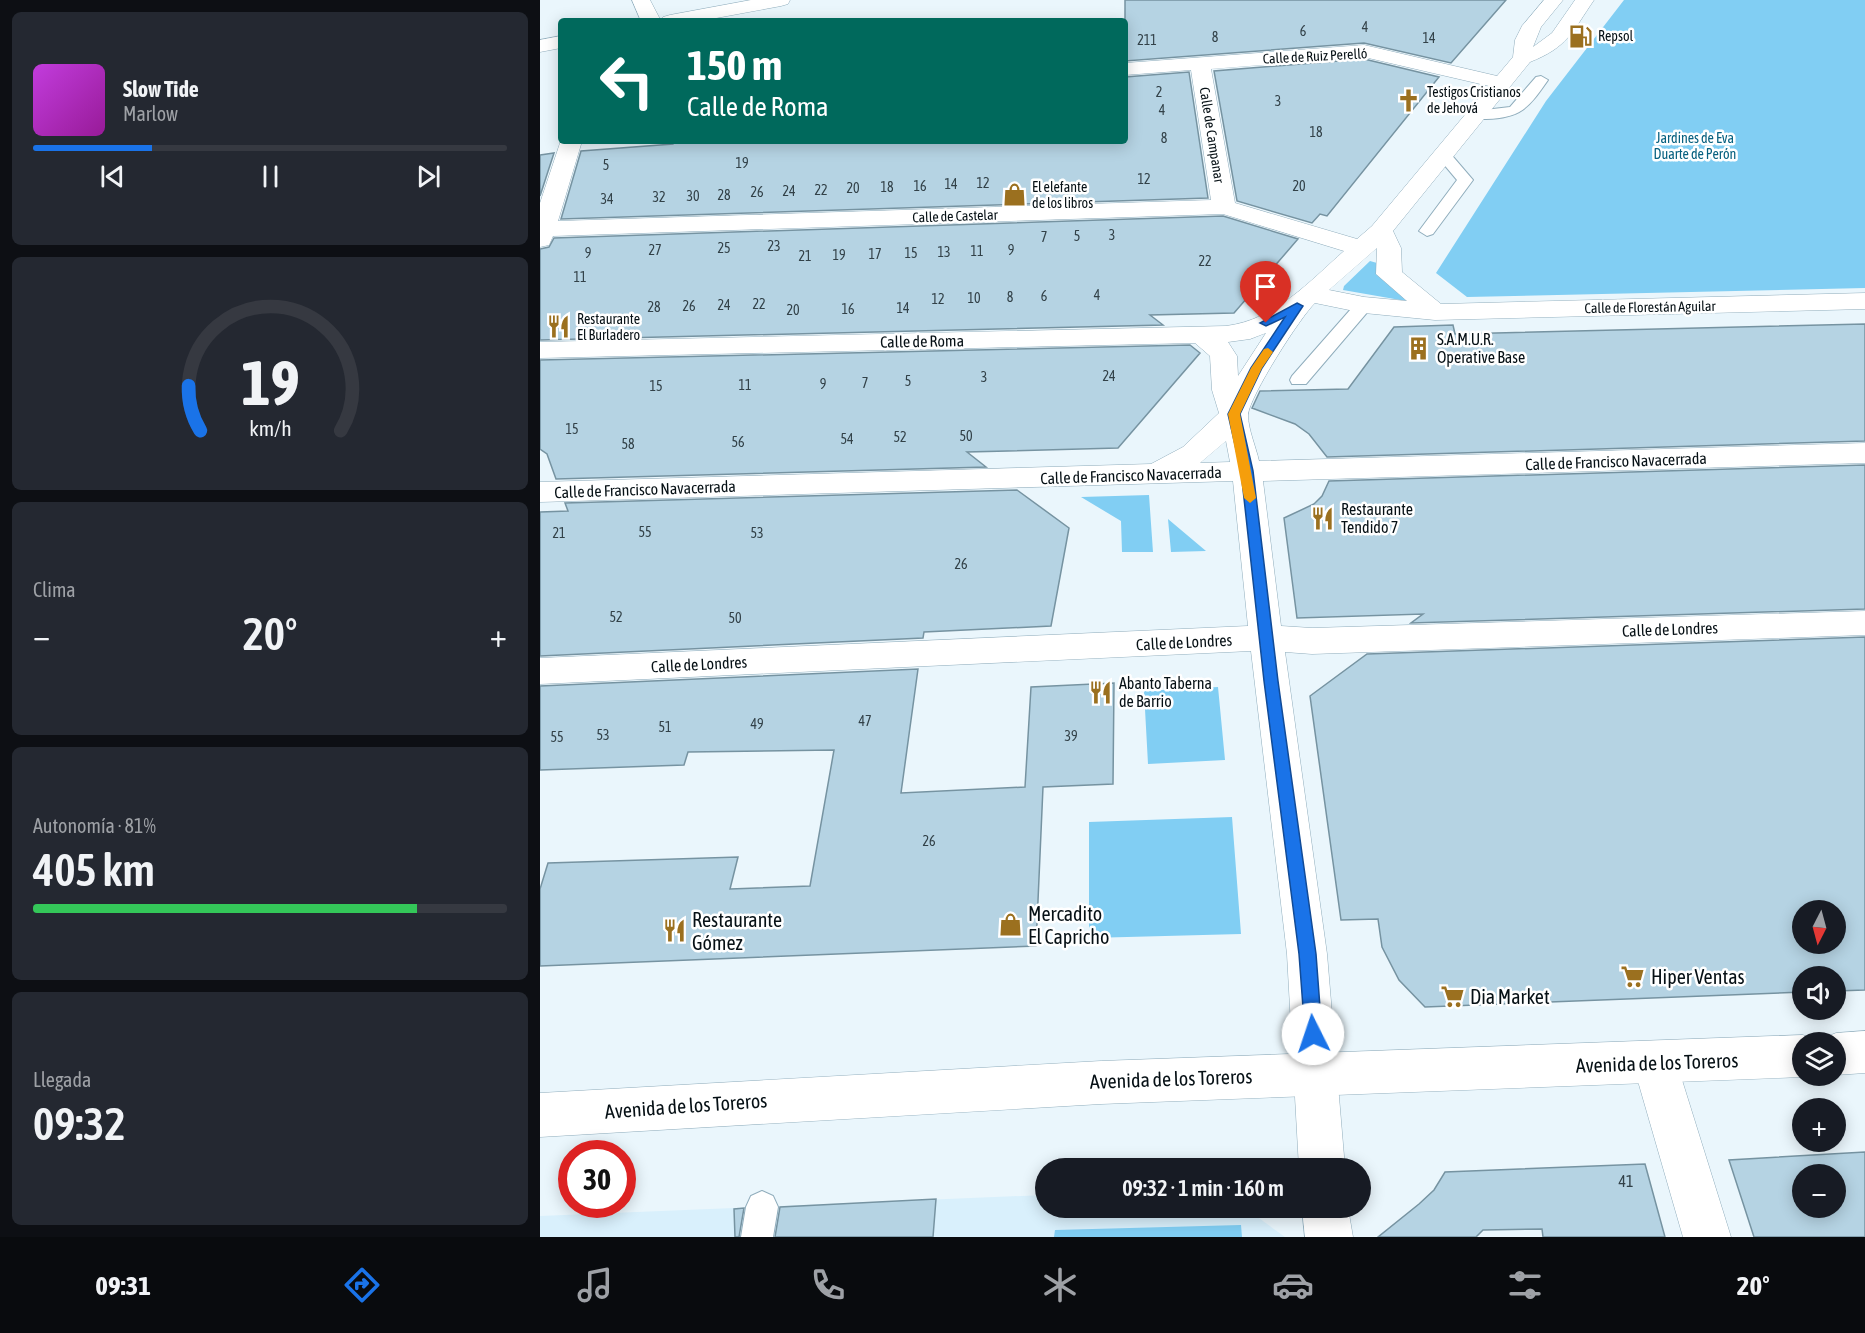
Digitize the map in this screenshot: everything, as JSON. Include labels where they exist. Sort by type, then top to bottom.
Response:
[{"type":"street","points":[[641,0],[650,18]]},
{"type":"street","points":[[686,18],[781,0]]},
{"type":"street","points":[[1523,58],[1522,44],[1526,33],[1554,0]]},
{"type":"street","points":[[1149,474],[1180,464],[1204,447],[1234,414],[1256,368],[1303,300],[1381,231],[1523,58],[1545,49],[1559,37],[1585,0]]},
{"type":"street","points":[[540,46],[558,43]]},
{"type":"street","name":"Calle de Ruiz Perelló","points":[[1128,69],[1364,51],[1501,83]]},
{"type":"street","name":"Calle de Campanar","points":[[1200,63],[1224,207]]},
{"type":"street","points":[[542,234],[570,144]]},
{"type":"street","name":"Calle de Castelar","points":[[542,234],[1224,207],[1360,248]]},
{"type":"street","points":[[1381,231],[1389,248],[1389,274],[1435,312]]},
{"type":"street","name":"Calle de Florestán Aguilar","points":[[1303,300],[1435,312],[1865,301]]},
{"type":"street","name":"Calle de Roma","points":[[540,350],[1201,335],[1250,331],[1303,300]]},
{"type":"street","points":[[1201,335],[1217,343],[1226,355],[1225,389],[1234,414],[1247,471],[1307,954],[1321,1158]]},
{"type":"street","name":"Calle de Francisco Navacerrada","points":[[540,492],[1865,453]]},
{"type":"street","name":"Calle de Londres","points":[[540,671],[1266,638],[1312,641],[1865,623]]},
{"type":"street","points":[[1846,1053],[1865,1052]]},
{"type":"street","name":"Avenida de los Toreros","points":[[540,1115],[1036,1085],[1655,1064],[1792,1057]]},
{"type":"street","points":[[1655,1064],[1707,1237]]},
{"type":"street","points":[[1326,1218],[1329,1237]]},
{"type":"lane","points":[[1476,115],[1511,114],[1520,108],[1541,80]]},
{"type":"lane","points":[[1427,231],[1465,180],[1444,155]]},
{"type":"lane","points":[[1299,380],[1364,304]]},
{"type":"shaded area","points":[[1035,1195],[1035,1218],[1259,1218],[1285,1237],[540,1237],[540,1216],[636,1218],[636,1212]]},
{"type":"green space","name":"Jardines de Eva Duarte de Perón","points":[[1624,0],[1865,0],[1865,288],[1467,297],[1436,273],[1546,101]]},
{"type":"green space","points":[[1370,261],[1377,263],[1406,301],[1343,290],[1344,286]]},
{"type":"green space","points":[[1149,495],[1153,552],[1122,552],[1121,521],[1081,497]]},
{"type":"green space","points":[[1168,519],[1206,551],[1171,552]]},
{"type":"green space","points":[[1218,687],[1225,760],[1148,764],[1144,691]]},
{"type":"green space","points":[[1232,817],[1241,934],[1089,938],[1089,822]]},
{"type":"green space","points":[[1241,1225],[1242,1237],[1054,1237],[1055,1230]]},
{"type":"building","points":[[1125,0],[1506,0],[1451,63],[1364,43],[1128,61],[1128,18],[1125,18]]},
{"type":"building","points":[[1364,59],[1439,77],[1327,216],[1320,214],[1312,223],[1237,201],[1214,71]]},
{"type":"building","points":[[1189,72],[1208,198],[561,219],[581,151],[673,144],[1128,144],[1128,77]]},
{"type":"building","points":[[554,153],[540,196],[540,155]]},
{"type":"building","points":[[1223,216],[1298,239],[1234,313],[1150,315],[1163,325],[540,340],[540,249],[549,247],[554,238]]},
{"type":"building","points":[[1865,324],[1865,441],[1327,457],[1309,434],[1295,424],[1252,408],[1260,391],[1348,389],[1394,327],[1453,325],[1455,334]]},
{"type":"building","points":[[1190,345],[1200,353],[1118,448],[967,452],[986,467],[556,479],[547,454],[540,449],[540,360]]},
{"type":"building","points":[[1865,465],[1865,609],[1411,623],[1423,614],[1297,618],[1284,518],[1314,504],[1322,496],[1329,481]]},
{"type":"building","points":[[1017,490],[1069,528],[1051,626],[924,632],[923,638],[540,656],[540,512],[568,511],[565,503]]},
{"type":"building","points":[[1865,637],[1865,990],[1846,991],[1846,966],[1792,966],[1792,992],[1425,1007],[1399,980],[1382,947],[1378,919],[1341,920],[1310,696],[1367,654]]},
{"type":"building","points":[[918,669],[901,793],[1025,787],[1031,687],[1114,683],[1113,784],[1043,787],[1036,946],[540,966],[540,889],[548,863],[738,857],[730,889],[810,886],[834,750],[688,752],[684,765],[540,770],[540,686]]},
{"type":"building","points":[[1865,1152],[1865,1237],[1754,1237],[1729,1160]]},
{"type":"building","points":[[1645,1164],[1665,1237],[1543,1237],[1542,1229],[1483,1230],[1476,1237],[1378,1237],[1434,1190],[1445,1172]]},
{"type":"building","points":[[936,1199],[933,1237],[775,1237],[780,1207]]},
{"type":"building","points":[[744,1208],[739,1237],[735,1237],[734,1209]]},
{"type":"slow traffic","points":[[1250,498],[1247,471],[1234,414],[1256,368],[1268,352]]},
{"type":"place","name":"Repsol","points":[[1580,36]]},
{"type":"place","name":"Testigos Cristianos de Jehová","points":[[1409,100]]},
{"type":"place","name":"El elefante de los libros","points":[[1014,195]]},
{"type":"place","name":"Restaurante El Burladero","points":[[559,327]]},
{"type":"place","name":"S.A.M.U.R. Operative Base","points":[[1419,348]]},
{"type":"place","name":"Restaurante Tendido 7","points":[[1323,518]]},
{"type":"place","name":"Abanto Taberna de Barrio","points":[[1101,692]]},
{"type":"place","name":"Mercadito El Capricho","points":[[1010,925]]},
{"type":"place","name":"Restaurante Gómez","points":[[674,931]]},
{"type":"place","name":"Hiper Ventas","points":[[1633,977]]},
{"type":"place","name":"Dia Market","points":[[1452,997]]},
{"type":"route","points":[[1266,323],[1297,306],[1256,368],[1234,414],[1247,471],[1271,681],[1307,954],[1313,1034]]}]
